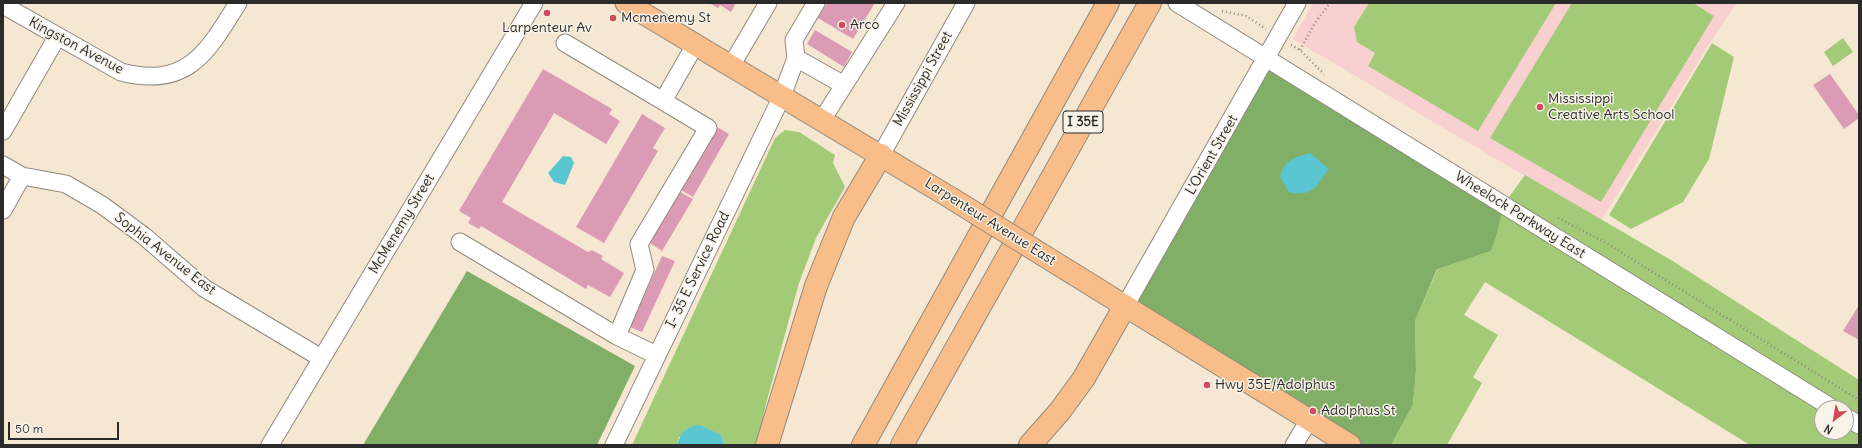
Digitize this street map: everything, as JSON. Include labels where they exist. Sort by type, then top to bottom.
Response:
[{"type":"highway","name":"I 35E","points":[[863,445],[1108,3]]},
{"type":"highway","name":"I 35E","points":[[902,445],[1150,3]]},
{"type":"highway","points":[[767,445],[816,286],[844,217],[881,155]]},
{"type":"highway","points":[[1030,445],[1060,411],[1084,378],[1125,306]]},
{"type":"main road","name":"Larpenteur Avenue East","points":[[626,3],[940,191],[1350,445]]},
{"type":"street","name":"Kingston Avenue","points":[[3,5],[121,72],[136,76],[153,77],[184,69],[197,60],[207,50],[238,3]]},
{"type":"street","name":"McMenemy Street","points":[[270,445],[534,3]]},
{"type":"street","points":[[731,66],[768,3]]},
{"type":"street","points":[[816,3],[794,40],[796,58],[844,85]]},
{"type":"street","points":[[822,120],[896,3]]},
{"type":"street","name":"Mississippi Street","points":[[881,155],[966,3]]},
{"type":"street","name":"Wheelock Parkway East","points":[[1177,3],[1207,16],[1267,58],[1819,400]]},
{"type":"street","name":"L'Orient Street","points":[[1125,306],[1297,3]]},
{"type":"street","points":[[3,131],[57,37]]},
{"type":"street","points":[[565,43],[708,128],[639,244],[645,270],[617,336]]},
{"type":"street","points":[[664,101],[695,45]]},
{"type":"street","name":"I- 35 E Service Road","points":[[614,445],[782,96],[796,58]]},
{"type":"street","name":"Sophia Avenue East","points":[[3,165],[22,176],[66,184],[102,205],[144,236],[204,288],[321,358]]},
{"type":"street","points":[[3,210],[22,176]]},
{"type":"street","points":[[460,242],[617,336],[656,355]]},
{"type":"street","points":[[1294,445],[1309,420]]},
{"type":"path","points":[[1325,76],[1300,50],[1330,3]]},
{"type":"path","points":[[1207,16],[1246,16],[1259,24]]},
{"type":"path","points":[[1553,216],[1606,243],[1859,400]]},
{"type":"shaded area","name":"Mississippi Creative Arts School","points":[[1313,3],[1737,3],[1713,38],[1601,221],[1293,39]]},
{"type":"green space","points":[[1369,3],[1556,3],[1478,131],[1368,66],[1375,53],[1357,42],[1354,27]]},
{"type":"green space","points":[[1572,3],[1693,3],[1714,16],[1601,202],[1490,138]]},
{"type":"green space","points":[[1843,38],[1853,52],[1833,66],[1824,52]]},
{"type":"green space","points":[[1712,43],[1734,57],[1709,159],[1683,202],[1631,229],[1609,215]]},
{"type":"green space","points":[[1267,58],[1504,204],[1491,251],[1437,269],[1415,321],[1416,370],[1413,405],[1391,445],[1350,445],[1125,306]]},
{"type":"green space","points":[[785,130],[799,132],[835,155],[833,163],[845,187],[816,238],[799,283],[766,404],[757,445],[725,445],[721,435],[679,437],[677,445],[632,445],[775,138]]},
{"type":"green space","points":[[1525,175],[1671,260],[1859,380],[1859,445],[1750,445],[1485,282],[1464,315],[1498,335],[1473,377],[1482,383],[1447,445],[1391,445],[1413,405],[1416,370],[1415,321],[1438,268],[1491,251],[1504,204]]},
{"type":"green space","points":[[467,271],[635,366],[597,445],[363,445]]},
{"type":"water","points":[[1310,153],[1329,169],[1314,189],[1304,193],[1289,192],[1280,177],[1284,167],[1291,160]]},
{"type":"water","points":[[563,156],[571,157],[574,163],[565,185],[554,182],[548,173]]},
{"type":"water","points":[[700,425],[721,435],[725,445],[677,445],[682,433],[685,430]]},
{"type":"building","points":[[709,3],[736,3],[731,12],[720,5],[718,8]]},
{"type":"building","points":[[827,3],[875,3],[853,39],[818,18]]},
{"type":"building","points":[[815,30],[852,52],[844,67],[807,44]]},
{"type":"building","points":[[543,69],[612,109],[609,114],[620,121],[606,144],[554,113],[502,202],[588,252],[592,250],[603,256],[601,259],[624,273],[610,297],[588,285],[586,289],[481,226],[479,229],[468,223],[471,218],[459,211]]},
{"type":"building","points":[[1830,74],[1859,115],[1859,118],[1844,129],[1813,85]]},
{"type":"building","points":[[642,114],[665,128],[653,148],[658,151],[604,243],[576,227]]},
{"type":"building","points":[[717,127],[729,134],[693,197],[681,190]]},
{"type":"building","points":[[680,192],[693,199],[662,251],[650,243]]},
{"type":"building","points":[[662,256],[675,261],[642,332],[630,327]]},
{"type":"building","points":[[1859,305],[1859,340],[1843,331]]},
{"type":"place","name":"Larpenteur Av","points":[[547,13]]},
{"type":"place","name":"Mcmenemy St","points":[[613,18]]},
{"type":"place","name":"Arco","points":[[842,25]]},
{"type":"place","name":"Mississippi Creative Arts School","points":[[1540,107]]},
{"type":"place","name":"Hwy 35E/Adolphus","points":[[1207,385]]},
{"type":"place","name":"Adolphus St","points":[[1313,411]]}]
